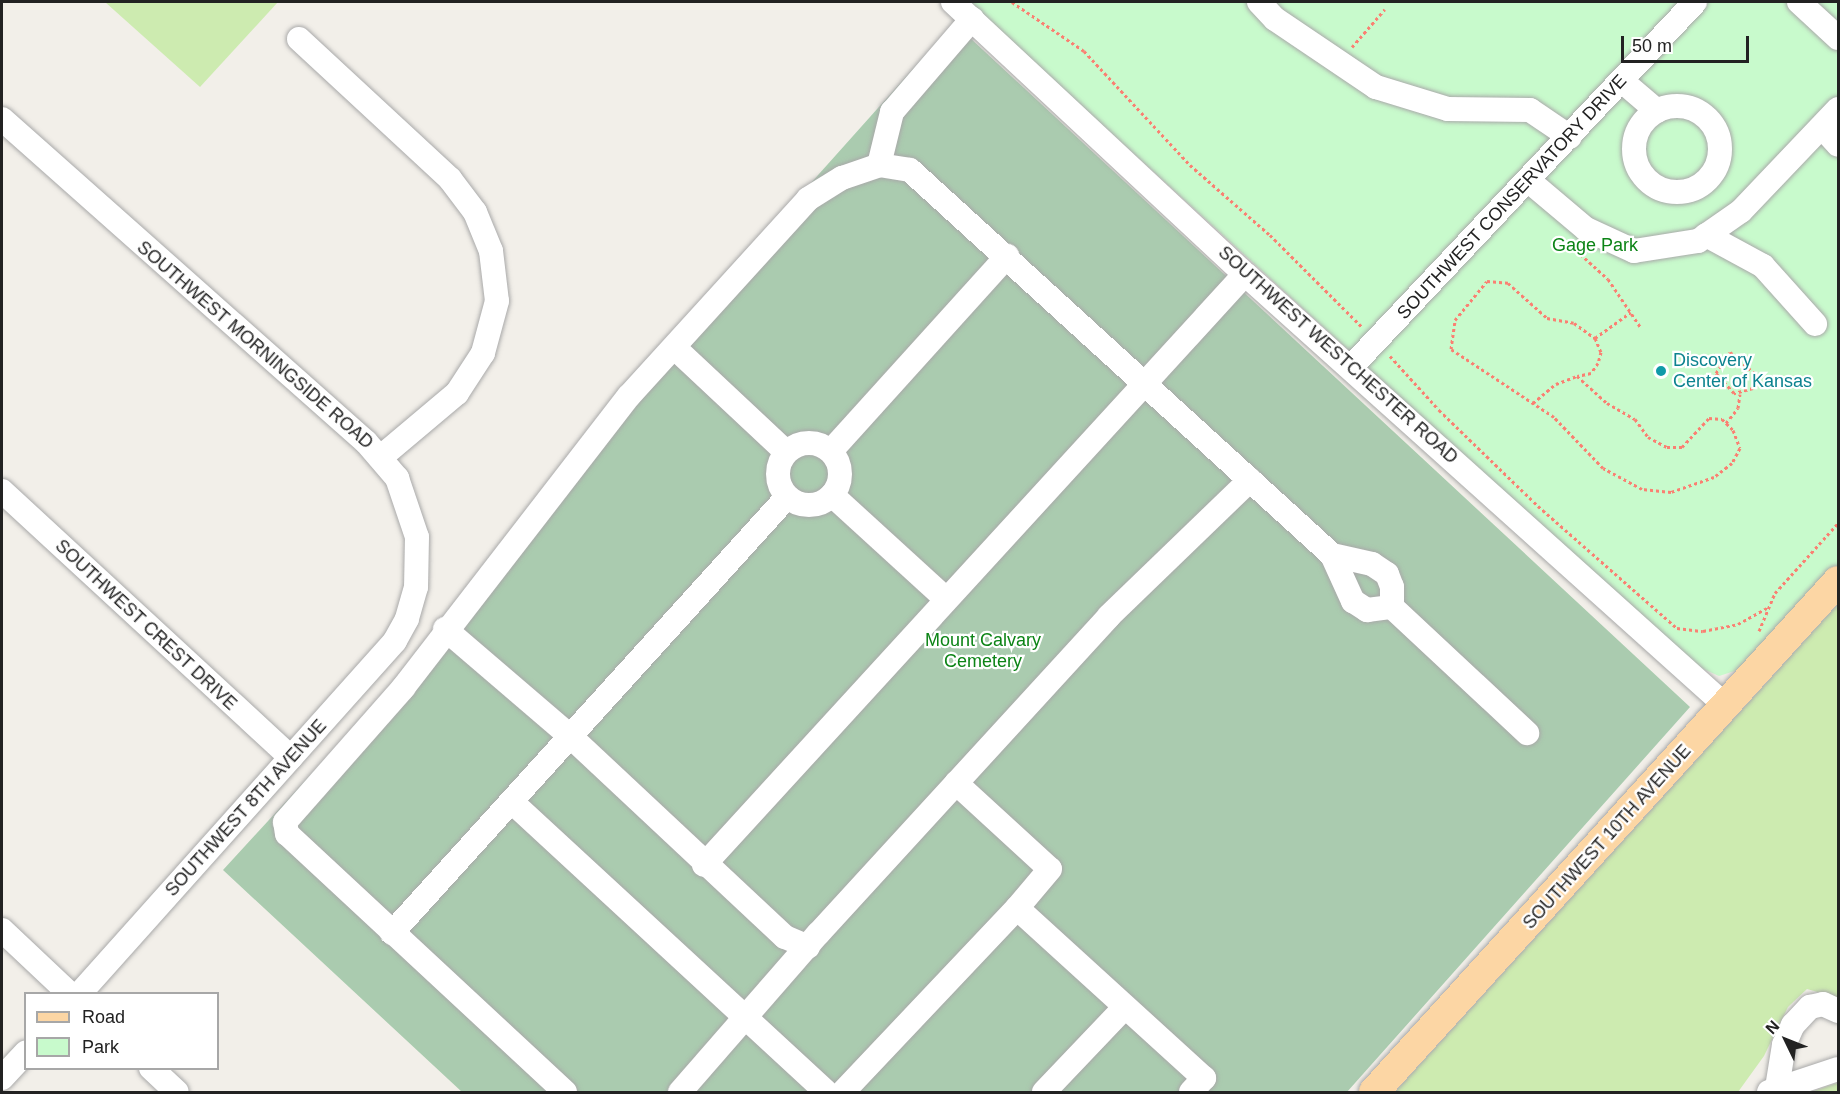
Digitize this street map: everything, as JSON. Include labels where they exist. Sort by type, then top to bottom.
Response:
[{"type":"main road","name":"SOUTHWEST 10TH AVENUE","points":[[1374,1092],[1839,581]]},
{"type":"street","name":"SOUTHWEST WESTCHESTER ROAD","points":[[953,2],[1245,274],[1352,366],[1725,706]]},
{"type":"street","points":[[1259,2],[1275,18],[1376,87],[1448,109],[1530,110],[1570,137]]},
{"type":"street","name":"SOUTHWEST CONSERVATORY DRIVE","points":[[1352,366],[1529,181],[1695,2]]},
{"type":"street","points":[[1799,2],[1839,38]]},
{"type":"street","points":[[879,165],[892,111],[972,19]]},
{"type":"street","points":[[299,39],[450,179],[475,212],[493,259],[497,301],[493,326],[471,375],[443,406],[381,457]]},
{"type":"street","points":[[1622,81],[1657,111]]},
{"type":"street","points":[[1529,181],[1586,229],[1634,251],[1698,241],[1741,211],[1839,110]]},
{"type":"street","name":"SOUTHWEST MORNINGSIDE ROAD","points":[[2,119],[381,457],[408,501],[417,537],[419,568],[407,619]]},
{"type":"street","points":[[1822,127],[1839,144]]},
{"type":"street","points":[[565,1092],[287,834],[285,822],[403,688],[446,629],[629,396],[676,349],[808,199],[842,178],[879,165],[910,170],[1007,256],[1332,555],[1353,601],[1367,610],[1392,607]]},
{"type":"street","points":[[1706,235],[1763,266],[1815,324]]},
{"type":"street","points":[[831,451],[1007,256]]},
{"type":"street","points":[[704,865],[1245,274]]},
{"type":"street","points":[[676,349],[786,452]]},
{"type":"street","points":[[808,442],[831,451],[840,473],[832,495],[810,505],[787,497],[778,475],[786,452],[808,442]]},
{"type":"street","points":[[680,1092],[956,783],[1150,573],[1183,549],[1251,480]]},
{"type":"street","name":"SOUTHWEST CREST DRIVE","points":[[2,491],[291,758]]},
{"type":"street","points":[[832,495],[946,599]]},
{"type":"street","points":[[392,933],[787,497]]},
{"type":"street","points":[[1332,555],[1372,564],[1387,574],[1392,587],[1392,607],[1527,734]]},
{"type":"street","name":"SOUTHWEST 8TH AVENUE","points":[[80,992],[376,665],[407,619]]},
{"type":"street","points":[[446,629],[570,736],[704,865],[785,937],[808,947]]},
{"type":"street","points":[[843,1092],[1017,908],[1050,869],[956,783]]},
{"type":"street","points":[[512,802],[826,1092]]},
{"type":"street","points":[[1017,908],[1204,1078],[1191,1092]]},
{"type":"street","points":[[2,930],[69,992]]},
{"type":"street","points":[[1773,1090],[1784,1045],[1793,1025],[1810,1007],[1823,1004],[1839,1011]]},
{"type":"street","points":[[1044,1092],[1125,1006]]},
{"type":"street","points":[[2,1078],[24,1054]]},
{"type":"street","points":[[153,1070],[177,1092]]},
{"type":"street","points":[[1773,1090],[1839,1070]]},
{"type":"path","points":[[1341,63],[1385,9]]},
{"type":"path","points":[[1565,240],[1608,279],[1641,328]]},
{"type":"path","points":[[1533,404],[1556,384],[1577,376],[1591,373],[1598,363],[1601,352],[1595,338],[1574,323],[1547,318],[1508,283],[1487,281],[1455,320],[1451,349],[1533,404],[1554,417],[1603,468],[1642,489],[1671,492],[1714,477],[1732,463],[1740,447],[1722,419],[1709,418],[1682,447],[1667,447],[1647,437],[1635,419],[1607,403],[1577,376]]},
{"type":"path","points":[[1595,338],[1631,312]]},
{"type":"path","points":[[1730,352],[1759,377],[1754,388],[1740,394],[1734,393],[1716,373],[1730,352]]},
{"type":"path","points":[[1726,423],[1738,408],[1740,394]]},
{"type":"green space","points":[[105,2],[278,2],[200,87]]},
{"type":"green space","name":"Gage Park","points":[[968,2],[1838,2],[1838,566],[1747,667],[1719,676],[1692,664]]},
{"type":"green space","name":"Mount Calvary Cemetery","points":[[954,23],[1690,707],[1347,1092],[462,1092],[223,870],[394,684],[618,399]]},
{"type":"green space","points":[[1838,604],[1838,998],[1807,989],[1788,1007],[1764,1056],[1738,1092],[1395,1092]]},
{"type":"green space","points":[[1838,1083],[1838,1092],[1811,1092],[1834,1084]]},
{"type":"place","name":"Discovery Center of Kansas","points":[[1661,371]]}]
